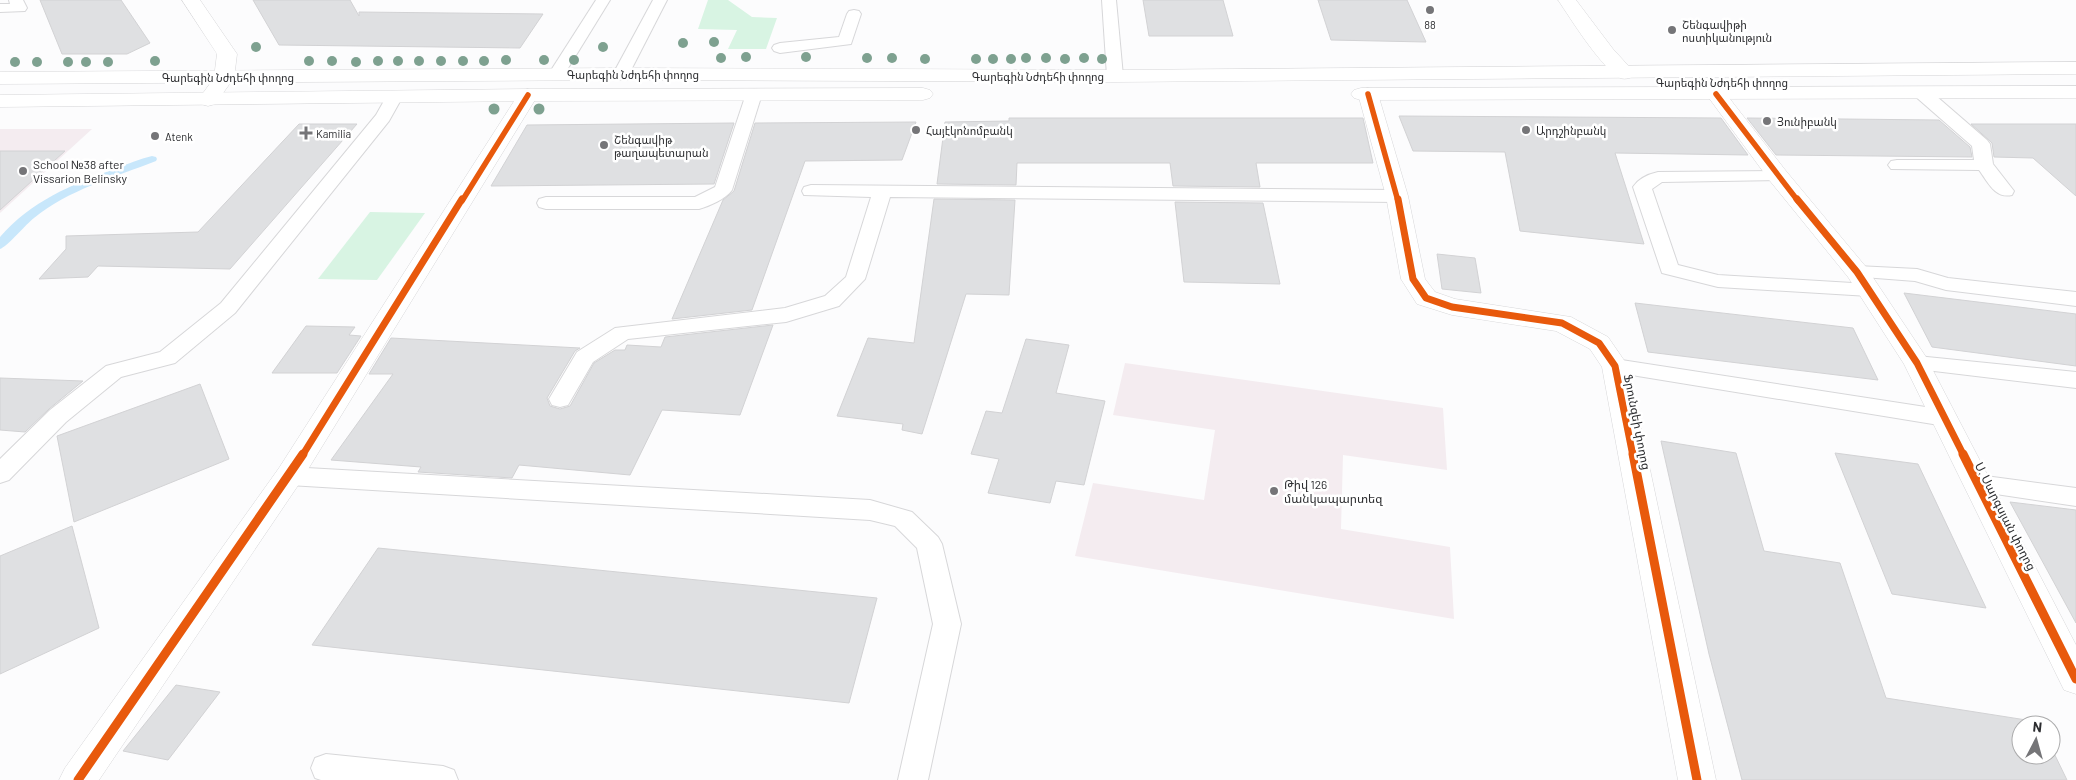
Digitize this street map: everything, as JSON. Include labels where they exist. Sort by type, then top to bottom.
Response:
[{"type":"main road","points":[[191,0],[226,54],[224,78],[208,100]]},
{"type":"main road","points":[[1568,0],[1606,53],[1625,73]]},
{"type":"main road","name":"Գարեգին Նժդեհի փողոց","points":[[0,78],[621,74],[1115,76],[2076,68]]},
{"type":"main road","name":"Գարեգին Նժդեհի փողոց","points":[[0,101],[754,94],[2076,92]]},
{"type":"main road","name":"Ֆրունզեի փողոց","points":[[1368,94],[1397,196],[1413,279],[1426,298],[1452,307],[1562,323],[1599,343],[1615,366],[1697,780]]},
{"type":"main road","name":"Ս. Սարգսյան փողոց","points":[[1716,94],[1778,176],[1863,281],[1917,363],[2076,678]]},
{"type":"main road","points":[[78,780],[289,476],[528,95]]},
{"type":"lane","points":[[0,8],[20,8],[16,0]]},
{"type":"lane","points":[[556,75],[603,0]]},
{"type":"lane","points":[[621,74],[660,0]]},
{"type":"lane","points":[[1109,0],[1115,76]]},
{"type":"lane","points":[[780,48],[846,41],[854,14]]},
{"type":"lane","points":[[1922,93],[1981,144],[1984,164],[2005,191]]},
{"type":"lane","points":[[546,204],[699,203],[722,190],[754,94]]},
{"type":"lane","points":[[0,474],[58,416],[114,371],[167,358],[228,308],[383,117],[395,96]]},
{"type":"lane","points":[[1897,165],[1984,164]]},
{"type":"lane","points":[[1778,176],[1658,177],[1642,187],[1670,269],[1718,281],[1863,281],[1917,276],[1946,284],[2076,299]]},
{"type":"lane","points":[[811,191],[1397,196]]},
{"type":"lane","points":[[560,399],[585,357],[623,333],[786,315],[832,301],[855,279],[882,192]]},
{"type":"lane","points":[[1917,363],[2076,380]]},
{"type":"lane","points":[[1615,366],[1944,418]]},
{"type":"lane","points":[[289,476],[870,510],[903,519],[929,544],[947,624],[913,780]]},
{"type":"lane","points":[[1978,484],[2076,498]]},
{"type":"lane","points":[[326,768],[443,780]]},
{"type":"shaded area","name":"School №38 after Vissarion Belinsky","points":[[0,129],[92,129],[0,213]]},
{"type":"shaded area","name":"Թիվ 126 մանկապարտեզ","points":[[1125,363],[1443,408],[1447,470],[1343,455],[1341,529],[1450,547],[1454,619],[1075,556],[1093,483],[1204,500],[1215,430],[1113,415]]},
{"type":"green space","points":[[708,0],[728,0],[752,17],[777,18],[766,49],[728,49],[737,30],[698,29]]},
{"type":"green space","points":[[370,212],[425,213],[377,280],[318,279]]},
{"type":"building","points":[[40,0],[121,0],[150,43],[127,54],[62,54]]},
{"type":"building","points":[[253,0],[350,0],[359,16],[359,12],[543,14],[520,48],[279,45]]},
{"type":"building","points":[[1143,0],[1223,0],[1233,36],[1149,36]]},
{"type":"building","points":[[1318,0],[1407,0],[1426,42],[1331,40]]},
{"type":"building","points":[[1399,116],[1721,118],[1748,155],[1615,153],[1644,244],[1520,231],[1505,152],[1413,151]]},
{"type":"building","points":[[1009,118],[1363,118],[1373,163],[1256,163],[1260,187],[1173,186],[1170,163],[1017,163],[1016,185],[937,184],[945,122],[1009,121]]},
{"type":"building","points":[[1747,118],[1939,120],[1970,147],[1972,157],[1776,155]]},
{"type":"building","points":[[916,122],[902,160],[805,161],[752,310],[672,319],[723,200],[734,191],[755,123]]},
{"type":"building","points":[[734,123],[714,184],[491,186],[527,125]]},
{"type":"building","points":[[299,124],[357,124],[230,269],[98,266],[88,277],[39,279],[66,249],[66,236],[198,232]]},
{"type":"building","points":[[1971,124],[2076,124],[2076,196],[2033,158],[1994,157],[1992,143]]},
{"type":"building","points":[[0,151],[65,151],[0,210]]},
{"type":"building","points":[[934,199],[1015,200],[1009,295],[966,294],[922,434],[902,430],[903,424],[837,416],[868,338],[914,343]]},
{"type":"building","points":[[1175,202],[1263,203],[1280,284],[1184,282]]},
{"type":"building","points":[[1437,254],[1475,258],[1481,293],[1442,289]]},
{"type":"building","points":[[1904,293],[2076,314],[2076,366],[1932,347]]},
{"type":"building","points":[[1635,303],[1853,328],[1878,380],[1648,352]]},
{"type":"building","points":[[773,325],[740,415],[662,410],[630,475],[519,465],[512,478],[418,472],[421,467],[331,460],[393,374],[369,374],[391,338],[580,348],[575,351],[547,398],[550,406],[560,409],[570,406],[594,363],[615,350],[625,350],[627,345],[661,347],[665,337]]},
{"type":"building","points":[[306,326],[355,327],[349,335],[361,336],[337,373],[272,373]]},
{"type":"building","points":[[1026,339],[1069,345],[1056,393],[1105,401],[1084,485],[1056,481],[1050,503],[988,493],[999,459],[971,454],[986,411],[1002,413]]},
{"type":"building","points":[[0,378],[83,381],[25,432],[0,430]]},
{"type":"building","points":[[200,384],[229,459],[74,522],[57,436]]},
{"type":"building","points":[[1661,441],[1736,453],[1764,551],[1840,563],[1886,698],[2011,718],[2011,765],[2060,765],[2067,780],[1742,780],[1709,654]]},
{"type":"building","points":[[1835,453],[1918,464],[1986,608],[1892,594]]},
{"type":"building","points":[[2010,502],[2076,510],[2076,623]]},
{"type":"building","points":[[72,526],[99,628],[0,674],[0,556]]},
{"type":"building","points":[[378,548],[877,598],[849,703],[312,645]]},
{"type":"building","points":[[176,685],[220,692],[168,760],[123,751]]},
{"type":"waterway","points":[[0,245],[14,228],[49,202],[90,182],[152,159]]},
{"type":"cycle path","points":[[1368,94],[1397,196],[1413,279],[1426,298],[1452,307],[1562,323],[1599,343],[1615,366],[1697,780]]},
{"type":"cycle path","points":[[1716,94],[1778,176],[1857,272],[1917,363],[2076,679]]},
{"type":"cycle path","points":[[78,780],[289,476],[528,95]]},
{"type":"place","name":"88","points":[[1430,10]]},
{"type":"place","name":"Շենգավիթի ոստիկանություն","points":[[1672,30]]},
{"type":"place","name":"Յունիբանկ","points":[[1767,121]]},
{"type":"place","name":"Հայէկոնոմբանկ","points":[[916,130]]},
{"type":"place","name":"Արդշինբանկ","points":[[1526,130]]},
{"type":"place","name":"Kamilia","points":[[306,133]]},
{"type":"place","name":"Atenk","points":[[155,136]]},
{"type":"place","name":"Շենգավիթ թաղապետարան","points":[[604,145]]},
{"type":"place","name":"School №38 after Vissarion Belinsky","points":[[23,171]]},
{"type":"place","name":"Թիվ 126 մանկապարտեզ","points":[[1274,491]]}]
